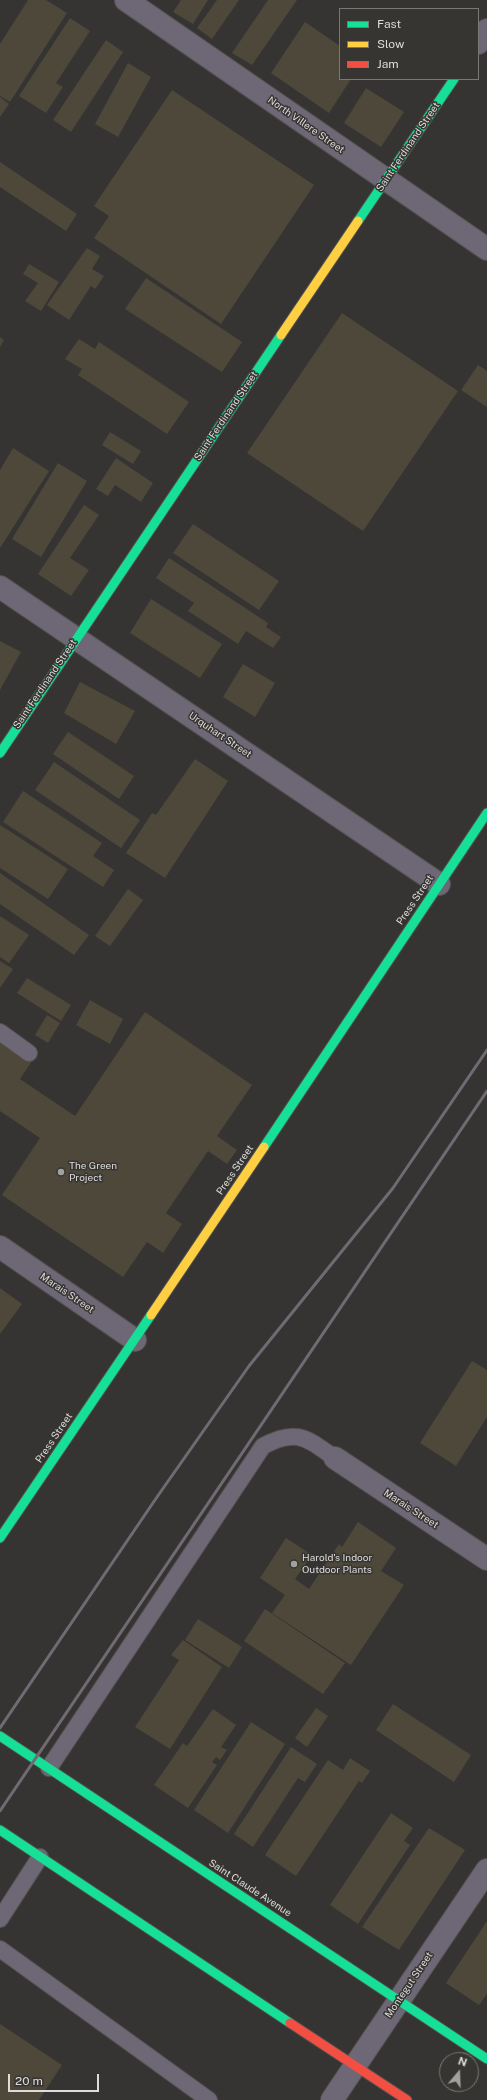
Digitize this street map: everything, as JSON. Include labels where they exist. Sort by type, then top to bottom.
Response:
[{"type":"street","name":"North Villere Street","points":[[126,0],[487,249]]},
{"type":"street","points":[[479,42],[487,30]]},
{"type":"street","name":"Saint Ferdinand Street","points":[[0,753],[453,80]]},
{"type":"street","name":"Urquhart Street","points":[[0,587],[77,637],[439,884]]},
{"type":"street","name":"Press Street","points":[[0,1538],[135,1340],[487,813]]},
{"type":"street","name":"Marais Street","points":[[0,1247],[135,1340]]},
{"type":"street","name":"Marais Street","points":[[335,1458],[487,1559]]},
{"type":"street","name":"Saint Claude Avenue","points":[[0,1736],[487,2059]]},
{"type":"street","points":[[0,1830],[407,2100]]},
{"type":"street","name":"Montegut Street","points":[[332,2100],[487,1870]]},
{"type":"lane","points":[[0,1032],[29,1053]]},
{"type":"lane","points":[[49,1768],[262,1446],[276,1439],[292,1437],[305,1438],[335,1458]]},
{"type":"lane","points":[[0,1919],[40,1857]]},
{"type":"lane","points":[[0,1949],[209,2100]]},
{"type":"building","points":[[28,0],[46,0],[67,13],[10,102],[0,96],[0,44]]},
{"type":"building","points":[[181,0],[208,0],[193,24],[173,12]]},
{"type":"building","points":[[217,0],[239,0],[212,39],[197,28]]},
{"type":"building","points":[[268,0],[297,0],[252,65],[232,53]]},
{"type":"building","points":[[70,18],[90,31],[56,83],[63,87],[46,113],[19,96]]},
{"type":"building","points":[[305,22],[339,45],[339,80],[350,80],[329,113],[271,73]]},
{"type":"building","points":[[106,40],[123,52],[71,132],[53,120]]},
{"type":"building","points":[[128,63],[151,77],[118,137],[95,124]]},
{"type":"building","points":[[366,88],[404,112],[381,147],[344,123]]},
{"type":"building","points":[[172,90],[314,185],[221,324],[94,238],[109,216],[94,206]]},
{"type":"building","points":[[0,97],[9,104],[0,117]]},
{"type":"building","points":[[0,162],[77,214],[66,231],[0,187]]},
{"type":"building","points":[[87,248],[100,256],[92,269],[104,276],[95,289],[91,286],[69,320],[47,305]]},
{"type":"building","points":[[29,264],[59,282],[41,311],[25,301],[38,283],[23,274]]},
{"type":"building","points":[[146,278],[242,342],[222,372],[125,309]]},
{"type":"building","points":[[342,313],[458,391],[363,531],[247,453]]},
{"type":"building","points":[[0,337],[4,340],[0,347]]},
{"type":"building","points":[[79,339],[95,349],[99,342],[189,402],[167,434],[78,375],[82,369],[65,359]]},
{"type":"building","points":[[478,365],[487,371],[487,407],[461,390]]},
{"type":"building","points":[[110,432],[141,451],[133,464],[102,445]]},
{"type":"building","points":[[13,448],[49,471],[0,548],[0,470]]},
{"type":"building","points":[[116,458],[153,483],[141,502],[115,485],[108,496],[96,489]]},
{"type":"building","points":[[58,463],[87,481],[41,557],[12,539]]},
{"type":"building","points":[[84,505],[99,515],[70,558],[89,570],[71,596],[38,574]]},
{"type":"building","points":[[193,524],[279,581],[259,610],[173,553]]},
{"type":"building","points":[[169,558],[268,623],[266,627],[281,637],[273,648],[246,631],[238,644],[188,611],[194,603],[156,578]]},
{"type":"building","points":[[151,599],[222,644],[200,678],[130,633]]},
{"type":"building","points":[[0,641],[21,652],[0,690]]},
{"type":"building","points":[[243,664],[275,683],[255,717],[223,697]]},
{"type":"building","points":[[80,682],[135,711],[116,744],[64,713]]},
{"type":"building","points":[[68,732],[134,776],[119,799],[53,754]]},
{"type":"building","points":[[195,759],[228,781],[165,878],[126,853],[152,813],[156,815]]},
{"type":"building","points":[[54,762],[140,820],[121,848],[35,790]]},
{"type":"building","points":[[23,791],[102,843],[93,856],[114,870],[103,887],[3,822]]},
{"type":"building","points":[[0,825],[68,869],[48,899],[0,868]]},
{"type":"building","points":[[0,873],[89,935],[74,955],[0,904]]},
{"type":"building","points":[[128,889],[143,900],[110,946],[95,936]]},
{"type":"building","points":[[0,916],[29,935],[9,963],[0,957]]},
{"type":"building","points":[[0,961],[13,969],[0,988]]},
{"type":"building","points":[[27,978],[71,1005],[61,1021],[17,993]]},
{"type":"building","points":[[90,1000],[123,1019],[110,1044],[76,1025]]},
{"type":"building","points":[[145,1012],[252,1085],[217,1136],[237,1150],[227,1164],[208,1151],[166,1213],[182,1224],[163,1253],[147,1242],[123,1277],[2,1195],[40,1138],[0,1111],[0,1039],[32,1061],[20,1079],[75,1116]]},
{"type":"building","points":[[47,1015],[60,1023],[48,1043],[35,1035]]},
{"type":"building","points":[[0,1288],[22,1304],[0,1334]]},
{"type":"building","points":[[472,1361],[487,1370],[487,1417],[456,1466],[420,1443]]},
{"type":"building","points":[[358,1522],[396,1548],[381,1571],[404,1585],[351,1665],[272,1613],[285,1595],[260,1578],[286,1538],[312,1555],[295,1579],[309,1589],[339,1544],[342,1547]]},
{"type":"building","points":[[265,1609],[345,1663],[323,1694],[244,1641]]},
{"type":"building","points":[[198,1619],[242,1647],[229,1668],[185,1640]]},
{"type":"building","points":[[183,1640],[222,1667],[170,1749],[135,1727],[179,1660],[171,1655]]},
{"type":"building","points":[[393,1704],[471,1755],[454,1782],[376,1730]]},
{"type":"building","points":[[316,1708],[328,1716],[307,1747],[295,1738]]},
{"type":"building","points":[[213,1709],[236,1725],[221,1747],[227,1750],[220,1760],[216,1757],[212,1762],[217,1765],[188,1808],[154,1785],[183,1743],[187,1746]]},
{"type":"building","points":[[251,1722],[285,1744],[228,1833],[194,1810]]},
{"type":"building","points":[[291,1747],[317,1764],[305,1782],[298,1778],[253,1847],[234,1834]]},
{"type":"building","points":[[350,1758],[370,1771],[362,1783],[359,1781],[296,1876],[265,1855],[328,1760],[343,1770]]},
{"type":"building","points":[[391,1813],[413,1828],[404,1841],[410,1845],[358,1924],[330,1905]]},
{"type":"building","points":[[429,1828],[465,1850],[399,1950],[362,1927]]},
{"type":"building","points":[[487,1921],[487,1994],[479,2005],[446,1983]]},
{"type":"building","points":[[0,2024],[62,2065],[39,2100],[0,2100]]},
{"type":"railway","points":[[0,1728],[157,1497],[249,1366],[393,1188],[487,1050]]},
{"type":"railway","points":[[0,1811],[487,1091]]},
{"type":"traffic: fast","points":[[358,221],[453,80]]},
{"type":"traffic: fast","points":[[0,753],[281,335]]},
{"type":"traffic: fast","points":[[264,1147],[487,813]]},
{"type":"traffic: fast","points":[[0,1538],[151,1315]]},
{"type":"traffic: fast","points":[[0,1736],[487,2059]]},
{"type":"traffic: fast","points":[[0,1830],[290,2023]]},
{"type":"traffic: slow","points":[[281,335],[358,221]]},
{"type":"traffic: slow","points":[[151,1315],[264,1147]]},
{"type":"traffic: jam","points":[[290,2023],[407,2100]]},
{"type":"place","name":"The Green Project","points":[[61,1172]]},
{"type":"place","name":"Harold's Indoor Outdoor Plants","points":[[294,1564]]}]
